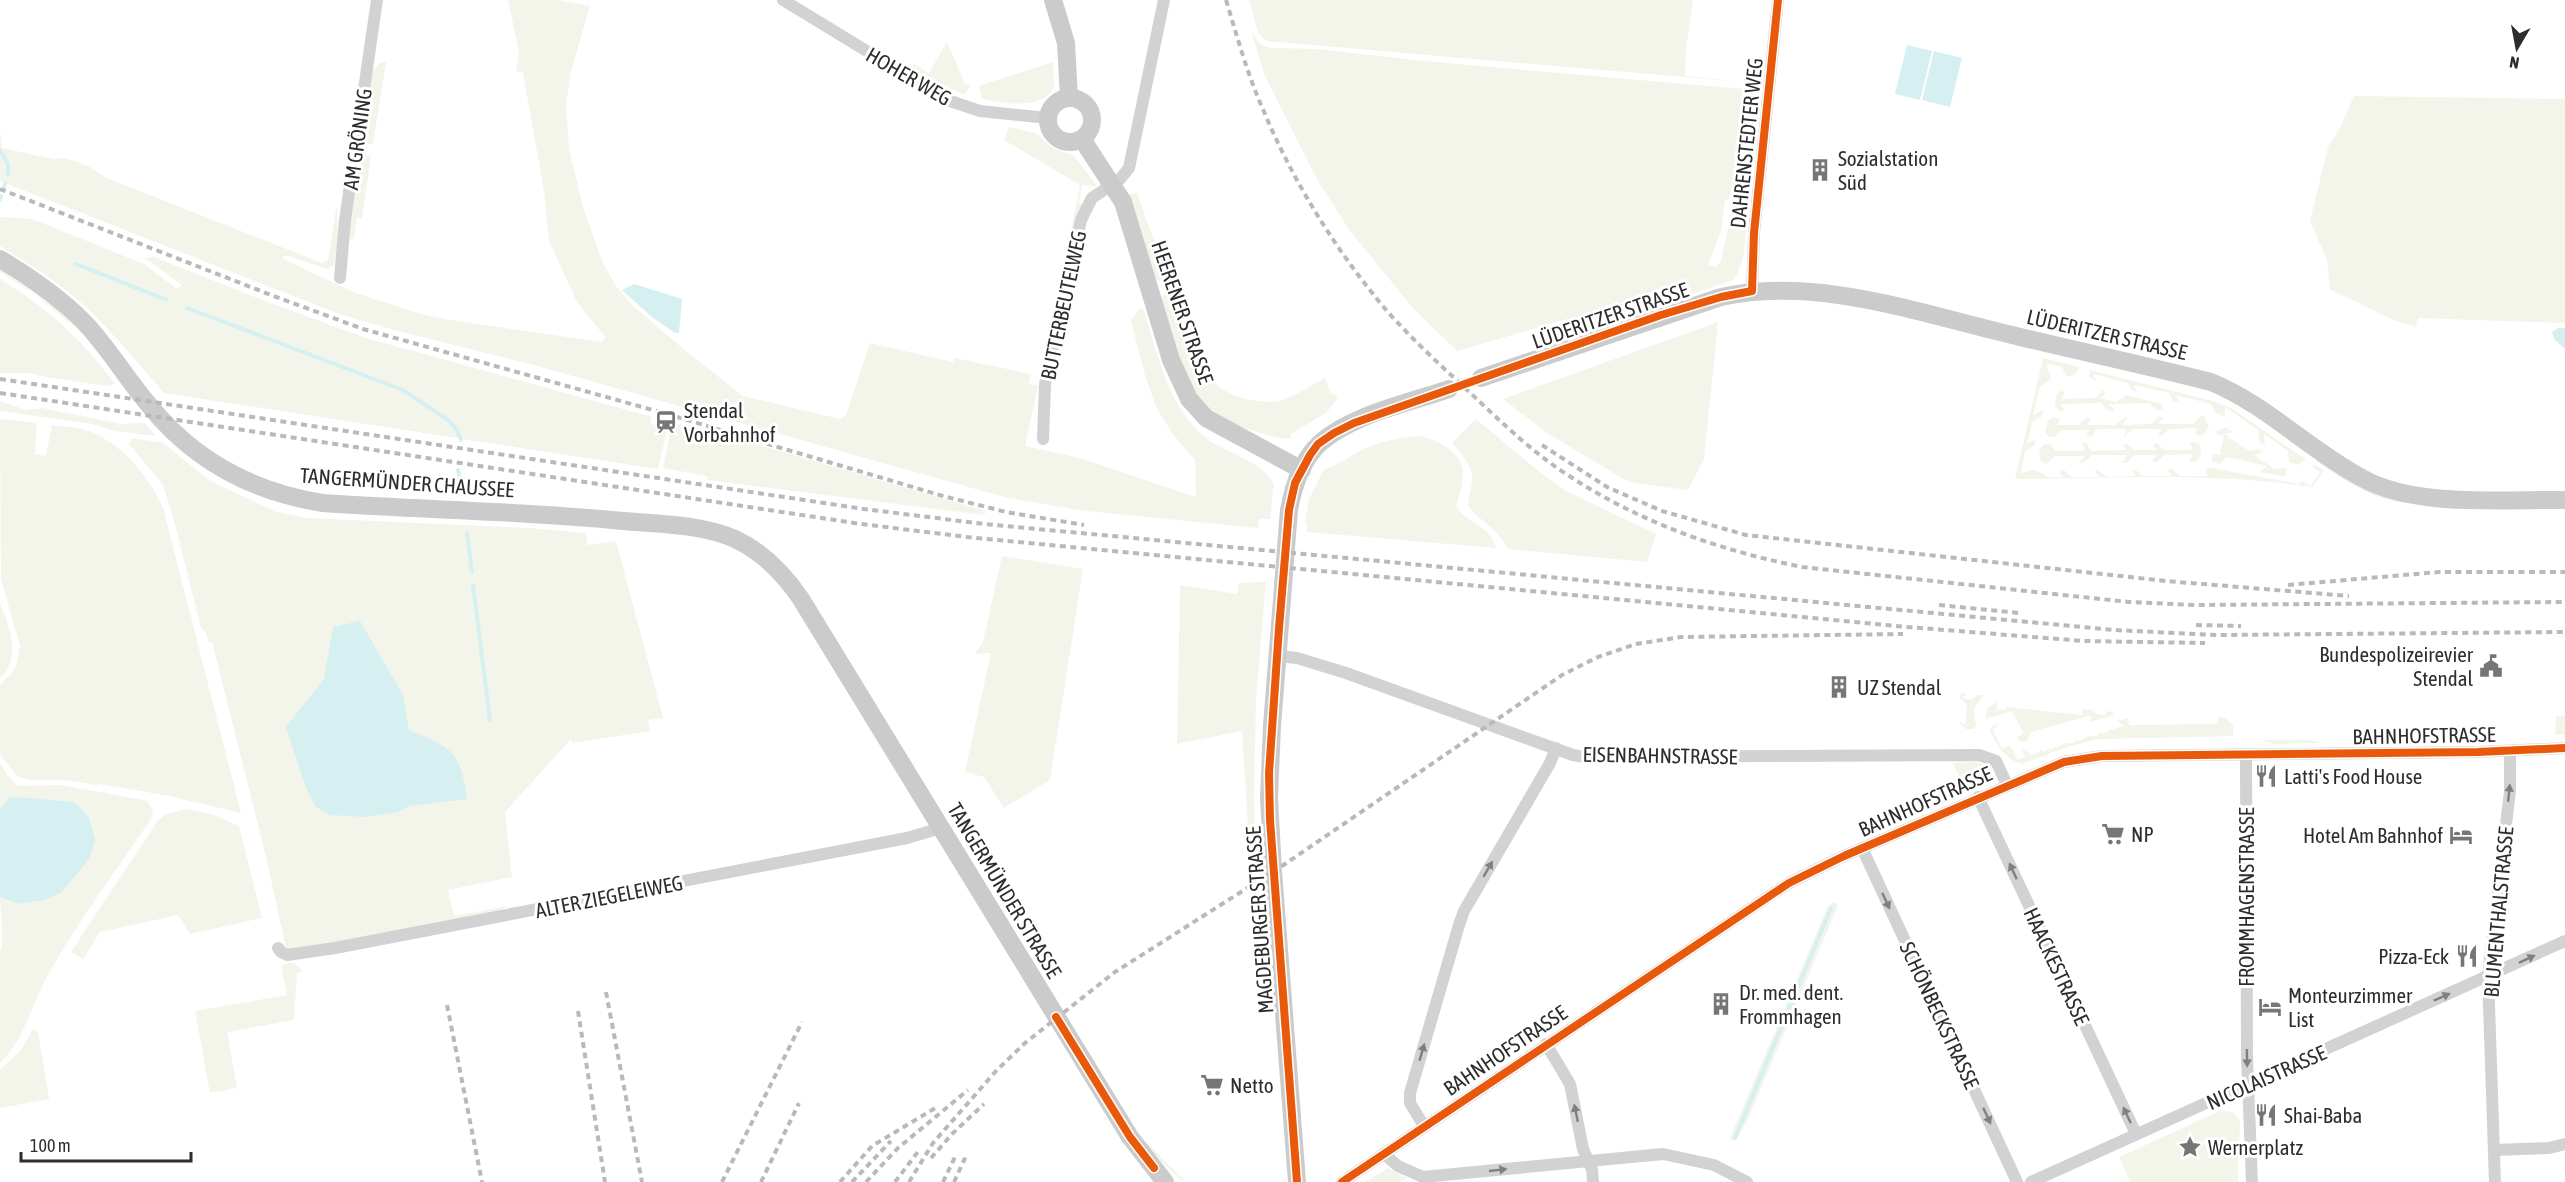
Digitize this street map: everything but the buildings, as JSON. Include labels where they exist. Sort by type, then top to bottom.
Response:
[{"type":"main road","points":[[1053,0],[1066,43],[1069,98]]},
{"type":"main road","points":[[1069,98],[1082,101],[1092,116],[1091,129],[1082,139],[1071,142],[1059,139],[1050,130],[1048,118],[1057,102],[1069,98]]},
{"type":"main road","name":"HEERENER STRASSE","points":[[1082,139],[1123,202],[1174,367],[1189,399],[1206,418],[1302,470]]},
{"type":"main road","name":"TANGERMÜNDER CHAUSSEE","points":[[0,259],[58,298],[83,322],[156,414],[179,437],[202,457],[226,472],[261,488],[290,497],[323,503],[548,514],[689,528],[720,534],[752,548],[780,572],[822,632]]},
{"type":"main road","name":"LÜDERITZER STRASSE","points":[[1480,378],[1721,297],[1752,291],[1790,290],[1869,302],[2211,382],[2255,405],[2362,478],[2397,492],[2432,498],[2565,500]]},
{"type":"main road","points":[[1277,656],[1287,520],[1292,494],[1302,470],[1318,444],[1343,428],[1449,389]]},
{"type":"main road","name":"TANGERMÜNDER STRASSE","points":[[822,632],[1130,1137],[1160,1175],[1174,1182]]},
{"type":"main road","name":"MAGDEBURGER STRASSE","points":[[1277,656],[1269,773],[1270,820],[1297,1182]]},
{"type":"street","name":"AM GRÖNING","points":[[340,278],[345,220],[377,0]]},
{"type":"street","name":"HOHER WEG","points":[[783,0],[947,100],[980,111],[1048,118]]},
{"type":"street","points":[[1112,183],[1120,179],[1129,168],[1164,0]]},
{"type":"street","name":"DAHRENSTEDTER WEG","points":[[1752,291],[1754,233],[1778,0]]},
{"type":"street","name":"BUTTERBEUTELWEG","points":[[1043,440],[1045,384],[1081,220],[1092,198],[1112,183]]},
{"type":"street","name":"EISENBAHNSTRASSE","points":[[1277,656],[1297,658],[1346,673],[1574,755],[1594,757],[1985,756],[1999,765],[2007,785]]},
{"type":"street","points":[[1424,1126],[1412,1108],[1410,1093],[1464,910],[1550,763],[1556,748]]},
{"type":"street","name":"BAHNHOFSTRASSE","points":[[1342,1182],[1766,897],[1813,870],[1978,797],[2064,762],[2085,758],[2510,751],[2565,748]]},
{"type":"street","name":"BLUMENTHALSTRASSE","points":[[2495,1182],[2488,976],[2510,791],[2510,751]]},
{"type":"street","name":"FROMMHAGENSTRASSE","points":[[2246,755],[2247,1086],[2252,1182]]},
{"type":"street","name":"HAACKESTRASSE","points":[[1978,797],[2136,1134]]},
{"type":"street","name":"ALTER ZIEGELEIWEG","points":[[278,948],[287,955],[335,948],[896,840],[929,833],[940,828]]},
{"type":"street","name":"SCHÖNBECKSTRASSE","points":[[1862,848],[2017,1182]]},
{"type":"street","name":"NICOLAISTRASSE","points":[[2031,1182],[2565,941]]},
{"type":"street","points":[[1546,1044],[1570,1084],[1583,1149],[1593,1182]]},
{"type":"street","points":[[2495,1150],[2549,1148],[2565,1144]]},
{"type":"street","points":[[1384,1154],[1398,1166],[1423,1178],[1670,1154],[1714,1165],[1747,1182]]},
{"type":"shaded area","points":[[508,0],[557,0],[590,6],[571,71],[566,105],[569,148],[583,207],[602,261],[616,286],[631,304],[743,396],[840,419],[846,415],[870,343],[953,362],[955,358],[1031,374],[1029,384],[1038,386],[1025,446],[1080,458],[1196,497],[1195,460],[1172,433],[1156,407],[1145,375],[1131,321],[1139,309],[1143,308],[1166,380],[1184,414],[1210,441],[1258,467],[1272,480],[1274,488],[1271,488],[1273,492],[1270,519],[1259,519],[1258,528],[1078,510],[1004,497],[530,364],[339,314],[0,181],[0,130],[2,148],[54,159],[65,158],[88,166],[107,178],[322,263],[328,260],[337,204],[338,241],[334,265],[327,269],[289,256],[283,256],[283,259],[353,292],[421,314],[601,342],[606,338],[577,302],[549,241],[544,191],[523,73],[516,71],[519,52]]},
{"type":"shaded area","points":[[1249,0],[1693,0],[1685,76],[1754,83],[1266,41],[1258,32]]},
{"type":"shaded area","points":[[1251,31],[1259,43],[1269,48],[1317,49],[1433,62],[1755,90],[1751,147],[1740,156],[1729,199],[1725,201],[1721,231],[1708,265],[1716,267],[1721,261],[1742,165],[1747,159],[1747,224],[1738,272],[1731,281],[1595,326],[1571,318],[1457,351],[1413,308],[1350,231],[1318,181],[1265,76]]},
{"type":"shaded area","points":[[947,42],[965,84],[971,85],[964,95],[912,69],[914,64],[929,73]]},
{"type":"shaded area","points":[[386,62],[373,144],[368,144],[366,155],[371,156],[362,218],[357,218],[354,239],[350,240],[352,198],[363,162],[366,95],[373,71],[380,63]]},
{"type":"shaded area","points":[[1053,62],[1054,87],[1041,100],[1022,104],[982,99],[979,86]]},
{"type":"shaded area","points":[[2354,96],[2565,99],[2565,323],[2418,318],[2415,327],[2330,290],[2327,260],[2310,221],[2328,147],[2339,130]]},
{"type":"shaded area","points":[[1009,127],[1036,133],[1052,148],[1074,156],[1097,186],[1082,185],[1079,203],[1084,204],[1068,261],[1065,261],[1080,185],[1004,140]]},
{"type":"shaded area","points":[[1137,193],[1169,284],[1154,279],[1128,195]]},
{"type":"shaded area","points":[[0,217],[32,219],[144,264],[177,289],[182,285],[145,258],[154,257],[366,338],[652,417],[650,424],[667,429],[658,469],[164,393],[116,338],[76,298],[34,267],[0,246]]},
{"type":"shaded area","points":[[0,269],[56,309],[85,336],[36,295],[0,272]]},
{"type":"shaded area","points":[[0,279],[33,301],[63,326],[90,353],[115,384],[107,386],[32,373],[0,373]]},
{"type":"shaded area","points":[[1171,291],[1196,359],[1217,385],[1232,394],[1251,400],[1272,402],[1284,400],[1325,378],[1330,392],[1338,397],[1327,412],[1291,434],[1291,439],[1279,438],[1245,428],[1224,419],[1195,393],[1178,359],[1160,299]]},
{"type":"shaded area","points":[[1718,322],[1704,459],[1688,490],[1635,483],[1622,478],[1547,433],[1503,399]]},
{"type":"shaded area","points":[[2043,358],[2079,367],[2077,372],[2066,376],[2062,367],[2050,364],[2046,366],[2051,376],[2050,380],[2040,387],[2033,415],[2043,410],[2042,416],[2032,422],[2027,444],[2036,439],[2035,445],[2025,451],[2021,474],[2034,470],[2047,477],[2064,477],[2059,472],[2063,469],[2071,477],[2100,477],[2095,472],[2096,469],[2107,477],[2136,476],[2132,471],[2135,469],[2143,476],[2172,476],[2168,470],[2172,468],[2179,476],[2208,476],[2205,469],[2212,468],[2299,484],[2303,481],[2311,486],[2320,472],[2313,467],[2314,464],[2324,471],[2312,487],[2238,479],[2201,478],[2015,479]]},
{"type":"shaded area","points":[[2090,370],[2216,402],[2231,408],[2305,459],[2299,465],[2289,462],[2288,451],[2264,434],[2265,445],[2260,442],[2258,430],[2225,407],[2225,418],[2214,411],[2211,404],[2176,395],[2179,402],[2173,401],[2169,393],[2134,385],[2137,392],[2131,390],[2128,383],[2093,374],[2096,381],[2089,377]]},
{"type":"shaded area","points":[[2061,390],[2065,393],[2061,399],[2096,398],[2103,390],[2106,394],[2100,398],[2116,402],[2126,395],[2161,404],[2163,408],[2158,411],[2149,403],[2109,404],[2115,411],[2109,411],[2101,403],[2060,404],[2064,409],[2062,412],[2056,408],[2055,402]]},
{"type":"shaded area","points":[[0,401],[26,410],[42,408],[122,424],[145,423],[156,436],[0,411]]},
{"type":"shaded area","points":[[2159,416],[2163,418],[2158,424],[2193,424],[2204,416],[2209,426],[2205,434],[2199,436],[2194,434],[2198,428],[2169,429],[2162,436],[2158,435],[2162,429],[2133,429],[2124,437],[2126,429],[2097,429],[2091,437],[2086,435],[2090,430],[2062,430],[2055,437],[2050,437],[2045,432],[2048,420],[2053,417],[2061,419],[2056,425],[2079,425],[2087,417],[2091,419],[2086,425],[2115,425],[2126,417],[2122,425],[2151,424]]},
{"type":"shaded area","points":[[0,419],[37,423],[35,454],[46,456],[52,425],[76,428],[101,436],[133,462],[157,496],[163,508],[241,813],[169,796],[100,784],[65,780],[30,780],[18,777],[0,755],[0,685],[13,672],[20,646],[1,579]]},
{"type":"shaded area","points":[[1476,419],[1566,491],[1656,534],[1647,562],[1508,549],[1499,535],[1468,506],[1472,482],[1471,471],[1452,443]]},
{"type":"shaded area","points":[[672,423],[686,426],[687,424],[986,511],[984,515],[707,480],[708,476],[663,468]]},
{"type":"shaded area","points":[[2226,427],[2233,432],[2224,434],[2249,451],[2258,449],[2263,452],[2254,455],[2274,469],[2286,468],[2286,475],[2260,472],[2267,466],[2227,457],[2219,464],[2212,461],[2212,454],[2220,455],[2224,436],[2216,434],[2217,431]]},
{"type":"shaded area","points":[[1416,436],[1431,439],[1447,447],[1458,459],[1462,466],[1463,478],[1456,506],[1460,512],[1489,534],[1496,548],[1307,532],[1307,522],[1305,522],[1309,499],[1324,469],[1372,446]]},
{"type":"shaded area","points":[[132,438],[163,443],[210,481],[276,512],[307,518],[528,528],[586,533],[587,545],[616,541],[663,718],[648,720],[650,731],[572,743],[571,739],[505,812],[512,877],[448,890],[455,916],[507,906],[499,912],[288,952],[281,944],[285,943],[263,844],[212,642],[209,643],[206,633],[201,628],[163,485],[129,444]]},
{"type":"shaded area","points":[[2190,442],[2198,443],[2201,450],[2196,462],[2189,462],[2193,454],[2164,455],[2157,462],[2152,461],[2157,455],[2134,455],[2127,463],[2122,463],[2127,455],[2092,455],[2084,463],[2078,463],[2085,456],[2055,456],[2046,464],[2041,461],[2040,456],[2041,449],[2046,444],[2050,444],[2056,451],[2085,451],[2082,443],[2086,443],[2092,451],[2127,450],[2123,445],[2127,443],[2134,450],[2157,450],[2153,445],[2157,443],[2164,450],[2193,450]]},
{"type":"shaded area","points":[[2316,461],[2323,461],[2433,504],[2399,502],[2370,493]]},
{"type":"shaded area","points":[[1002,556],[1083,569],[1050,780],[1004,808],[984,777],[965,772],[991,653],[975,654],[983,642]]},
{"type":"shaded area","points":[[1266,582],[1256,698],[1254,800],[1256,849],[1252,847],[1248,826],[1242,731],[1177,744],[1180,585],[1237,594],[1239,583]]},
{"type":"shaded area","points":[[0,603],[10,632],[12,652],[7,670],[0,678]]},
{"type":"shaded area","points":[[1961,693],[1967,694],[1962,698],[1972,700],[1978,695],[1983,695],[1974,709],[1976,725],[1973,729],[1966,729],[1960,724],[1960,721],[1965,725],[1967,704],[1960,699]]},
{"type":"shaded area","points":[[1997,702],[1997,709],[2005,710],[2006,707],[2082,715],[2083,709],[2105,715],[2108,711],[2114,712],[2111,716],[2089,722],[2092,717],[2088,716],[2031,732],[2027,741],[2020,742],[2017,737],[2024,734],[2012,711],[1985,719],[1988,707]]},
{"type":"shaded area","points":[[2556,716],[2565,716],[2565,735],[2555,735]]},
{"type":"shaded area","points":[[2218,717],[2225,718],[2233,725],[2233,736],[2099,739],[2067,747],[2022,764],[2011,759],[1999,747],[1990,731],[1992,726],[1999,724],[1993,730],[2002,749],[2010,745],[2017,760],[2025,757],[2022,750],[2033,755],[2042,750],[2045,752],[2048,748],[2051,750],[2065,743],[2074,743],[2077,739],[2079,741],[2088,736],[2097,736],[2100,732],[2103,734],[2120,728],[2123,725],[2117,721],[2128,718],[2129,725],[2217,724]]},
{"type":"shaded area","points":[[2369,739],[2422,740],[2413,743],[2369,743]]},
{"type":"shaded area","points":[[2262,740],[2310,740],[2322,743],[2274,744]]},
{"type":"shaded area","points":[[0,763],[7,775],[18,786],[61,785],[148,801],[153,812],[151,819],[86,913],[50,971],[22,1031],[0,1063],[2,934],[0,897],[18,904],[44,900],[89,859],[60,801],[9,798],[0,809]]},
{"type":"shaded area","points":[[1953,763],[1984,764],[1990,772],[1963,784]]},
{"type":"shaded area","points":[[186,809],[212,814],[239,826],[262,918],[190,934],[178,915],[100,932],[83,959],[71,952],[157,822],[166,814]]},
{"type":"shaded area","points":[[1833,902],[1837,903],[1837,908],[1748,1119],[1736,1140],[1731,1140],[1828,906]]},
{"type":"shaded area","points":[[296,964],[303,971],[297,973],[294,1020],[227,1032],[237,1088],[210,1093],[195,1011],[287,995],[281,965]]},
{"type":"shaded area","points":[[33,1029],[38,1032],[49,1099],[0,1108],[0,1070],[21,1050]]},
{"type":"shaded area","name":"Wernerplatz","points":[[2222,1110],[2232,1112],[2240,1120],[2238,1182],[2130,1182],[2119,1157]]},
{"type":"shaded area","points":[[1147,1143],[1184,1180],[1182,1181],[1145,1146]]},
{"type":"shaded area","points":[[1388,1168],[1407,1178],[1399,1182],[1365,1182]]},
{"type":"water","points":[[1907,45],[1932,51],[1920,100],[1895,94]]},
{"type":"water","points":[[1934,51],[1962,58],[1950,107],[1922,100]]},
{"type":"water","points":[[634,284],[682,299],[679,333],[675,333],[653,318],[622,290]]},
{"type":"water","points":[[2558,328],[2565,328],[2565,349],[2554,339],[2552,332]]},
{"type":"water","points":[[360,621],[403,695],[409,730],[435,741],[452,753],[461,770],[467,799],[409,806],[398,812],[366,817],[330,815],[316,807],[307,790],[286,727],[324,679],[333,627]]},
{"type":"water","points":[[9,798],[74,802],[88,816],[95,839],[89,859],[61,893],[44,900],[18,904],[0,897],[0,809]]},
{"type":"waterway","points":[[0,150],[8,164],[8,175]]},
{"type":"waterway","points":[[0,200],[1,196]]},
{"type":"waterway","points":[[76,264],[167,300]]},
{"type":"waterway","points":[[187,308],[403,390],[448,420],[456,428],[461,440]]},
{"type":"waterway","points":[[458,470],[461,484]]},
{"type":"waterway","points":[[467,534],[472,572]]},
{"type":"waterway","points":[[473,585],[490,720]]},
{"type":"waterway","points":[[1735,1138],[1831,908]]},
{"type":"railway","points":[[1226,0],[1252,81],[1287,161],[1317,214],[1368,288],[1415,341],[1530,447],[1582,484],[1641,516],[1704,541],[1802,567],[2129,602],[2195,605],[2565,602]]},
{"type":"railway","points":[[0,189],[363,329],[660,412],[943,496],[1006,512],[1084,525]]},
{"type":"railway","points":[[0,379],[864,509],[984,524],[2114,630],[2217,635],[2565,632]]},
{"type":"railway","points":[[0,393],[861,524],[967,537],[1907,627],[2084,641],[2205,643]]},
{"type":"railway","points":[[1542,445],[1607,487],[1662,511],[1746,535],[2166,581],[2349,596]]},
{"type":"railway","points":[[2288,585],[2439,572],[2565,572]]},
{"type":"railway","points":[[1939,605],[2019,613]]},
{"type":"railway","points":[[2196,625],[2241,626]]},
{"type":"railway","points":[[909,1182],[933,1143],[996,1071],[1025,1043],[1115,972],[1282,866],[1562,675],[1598,657],[1636,644],[1681,637],[1903,634]]},
{"type":"railway","points":[[606,992],[642,1182]]},
{"type":"railway","points":[[447,1005],[482,1182]]},
{"type":"railway","points":[[578,1011],[605,1182]]},
{"type":"railway","points":[[722,1182],[802,1022]]},
{"type":"railway","points":[[866,1182],[898,1148],[968,1090]]},
{"type":"railway","points":[[761,1182],[799,1103]]},
{"type":"railway","points":[[931,1158],[952,1134],[984,1104]]},
{"type":"railway","points":[[840,1182],[872,1146],[937,1107]]},
{"type":"railway","points":[[852,1182],[891,1141]]},
{"type":"railway","points":[[895,1182],[920,1149]]},
{"type":"railway","points":[[954,1182],[966,1156]]},
{"type":"railway","points":[[943,1182],[955,1157]]},
{"type":"cycle path","points":[[1297,1182],[1270,820],[1269,773],[1289,510],[1295,483],[1318,444],[1354,423],[1661,315],[1721,297],[1752,291],[1754,233],[1778,0]]},
{"type":"cycle path","points":[[1342,1182],[1789,883],[1844,856],[2064,762],[2102,756],[2478,752],[2565,748]]},
{"type":"cycle path","points":[[1056,1017],[1130,1137],[1154,1168]]},
{"type":"place","name":"Sozialstation Süd","points":[[1820,170]]},
{"type":"place","name":"Stendal Vorbahnhof","points":[[666,422]]},
{"type":"place","name":"Bundespolizeirevier Stendal","points":[[2491,666]]},
{"type":"place","name":"UZ Stendal","points":[[1839,687]]},
{"type":"place","name":"Latti's Food House","points":[[2266,776]]},
{"type":"place","name":"NP","points":[[2113,834]]},
{"type":"place","name":"Hotel Am Bahnhof","points":[[2461,835]]},
{"type":"place","name":"Pizza-Eck","points":[[2467,956]]},
{"type":"place","name":"Dr. med. dent. Frommhagen","points":[[1721,1004]]},
{"type":"place","name":"Monteurzimmer List","points":[[2270,1007]]},
{"type":"place","name":"Netto","points":[[1212,1085]]},
{"type":"place","name":"Shai-Baba","points":[[2266,1115]]},
{"type":"place","name":"Wernerplatz","points":[[2190,1147]]}]
